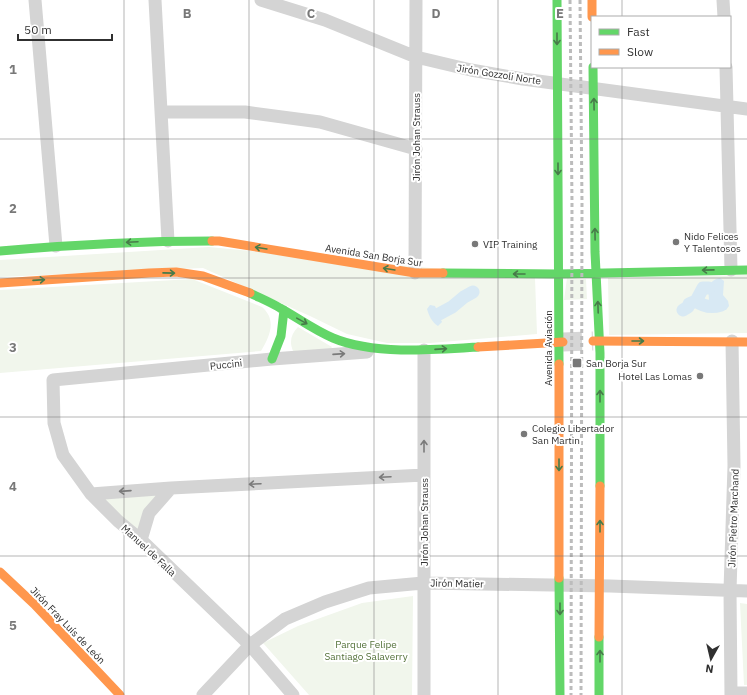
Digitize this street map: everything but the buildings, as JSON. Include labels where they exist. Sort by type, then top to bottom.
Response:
[{"type":"main road","name":"Avenida Aviación","points":[[557,0],[558,274],[561,342],[560,695]]},
{"type":"main road","points":[[592,0],[592,16]]},
{"type":"main road","points":[[593,68],[597,272],[596,341],[600,585],[599,695]]},
{"type":"main road","name":"Avenida San Borja Sur","points":[[0,251],[56,246],[168,241],[219,241],[415,274],[558,274],[747,270]]},
{"type":"main road","points":[[0,283],[164,272],[190,274],[215,279],[269,302],[336,339],[354,345],[398,350],[424,350],[561,342]]},
{"type":"main road","points":[[272,359],[281,339],[284,310]]},
{"type":"main road","points":[[596,341],[747,342]]},
{"type":"main road","name":"Jirón Fray Luís de León","points":[[1,573],[34,604],[120,695]]},
{"type":"street","points":[[35,0],[56,246]]},
{"type":"street","points":[[155,0],[168,241]]},
{"type":"street","name":"Jirón Gozzoli Norte","points":[[261,0],[325,20],[416,58],[471,70],[747,109]]},
{"type":"street","name":"Jirón Johan Strauss","points":[[415,274],[416,0]]},
{"type":"street","points":[[723,0],[724,16]]},
{"type":"street","points":[[726,68],[731,270]]},
{"type":"street","points":[[162,112],[245,112],[320,122],[416,149]]},
{"type":"street","name":"Jirón Pietro Marchand","points":[[731,694],[730,590],[741,467],[732,341]]},
{"type":"street","name":"Puccini","points":[[53,380],[272,359],[398,350]]},
{"type":"street","name":"Jirón Johan Strauss","points":[[424,350],[424,695]]},
{"type":"street","name":"Manuel de Falla","points":[[53,380],[54,423],[63,455],[91,494],[250,645],[293,695]]},
{"type":"street","points":[[91,494],[171,488],[424,475]]},
{"type":"street","points":[[141,540],[149,513],[171,488]]},
{"type":"street","name":"Jirón Matier","points":[[203,695],[250,645],[285,619],[325,602],[369,588],[423,583],[560,584],[747,591]]},
{"type":"street","points":[[731,694],[747,693]]},
{"type":"green space","points":[[209,247],[535,278],[537,334],[430,343],[387,343],[347,334],[203,268],[0,277],[0,260]]},
{"type":"green space","points":[[747,275],[747,333],[609,335],[608,278]]},
{"type":"green space","points":[[567,278],[586,279],[587,299],[564,300]]},
{"type":"green space","points":[[192,279],[262,307],[267,312],[271,323],[267,340],[261,351],[0,373],[0,290]]},
{"type":"green space","points":[[298,327],[332,347],[329,351],[293,351],[291,338]]},
{"type":"green space","points":[[171,488],[149,513],[141,540],[91,494]]},
{"type":"green space","name":"Parque Felipe Santiago Salaverry","points":[[413,596],[412,695],[309,695],[263,643],[298,626],[362,603]]},
{"type":"green space","points":[[740,603],[747,604],[747,685],[744,685]]},
{"type":"water","points":[[720,278],[724,281],[723,295],[728,301],[729,306],[726,310],[722,310],[719,302],[709,300],[709,289],[711,283]]},
{"type":"water","points":[[430,305],[435,306],[442,322],[438,326],[432,321],[427,309]]},
{"type":"waterway","points":[[683,310],[688,307],[689,304],[696,301],[703,288],[709,288]]},
{"type":"waterway","points":[[439,314],[473,292]]},
{"type":"waterway","points":[[696,301],[702,305],[708,306],[721,305]]},
{"type":"tunnel","points":[[563,342],[593,341]]},
{"type":"railway","points":[[570,0],[572,203],[571,695]]},
{"type":"railway","points":[[580,0],[582,203],[581,695]]},
{"type":"traffic: fast","points":[[557,0],[559,364]]},
{"type":"traffic: fast","points":[[593,68],[595,252],[600,353],[600,486]]},
{"type":"traffic: fast","points":[[0,251],[106,244],[212,241]]},
{"type":"traffic: fast","points":[[443,273],[558,274],[747,270]]},
{"type":"traffic: fast","points":[[250,293],[326,335],[349,343],[366,347],[404,350],[478,347]]},
{"type":"traffic: fast","points":[[272,359],[281,336],[284,310]]},
{"type":"traffic: fast","points":[[559,578],[560,695]]},
{"type":"traffic: fast","points":[[599,637],[599,695]]},
{"type":"traffic: slow","points":[[592,0],[592,16]]},
{"type":"traffic: slow","points":[[212,241],[415,273],[443,273]]},
{"type":"traffic: slow","points":[[0,283],[176,272],[203,276],[250,293]]},
{"type":"traffic: slow","points":[[593,341],[747,342]]},
{"type":"traffic: slow","points":[[478,347],[563,342]]},
{"type":"traffic: slow","points":[[559,364],[559,578]]},
{"type":"traffic: slow","points":[[599,637],[600,486]]},
{"type":"traffic: slow","points":[[0,572],[34,604],[120,695]]},
{"type":"place","name":"Nido Felices Y Talentosos","points":[[676,242]]},
{"type":"place","name":"VIP Training","points":[[475,244]]},
{"type":"place","name":"San Borja Sur","points":[[577,363]]},
{"type":"place","name":"Hotel Las Lomas","points":[[700,376]]},
{"type":"place","name":"Colegio Libertador San Martin","points":[[524,434]]}]
